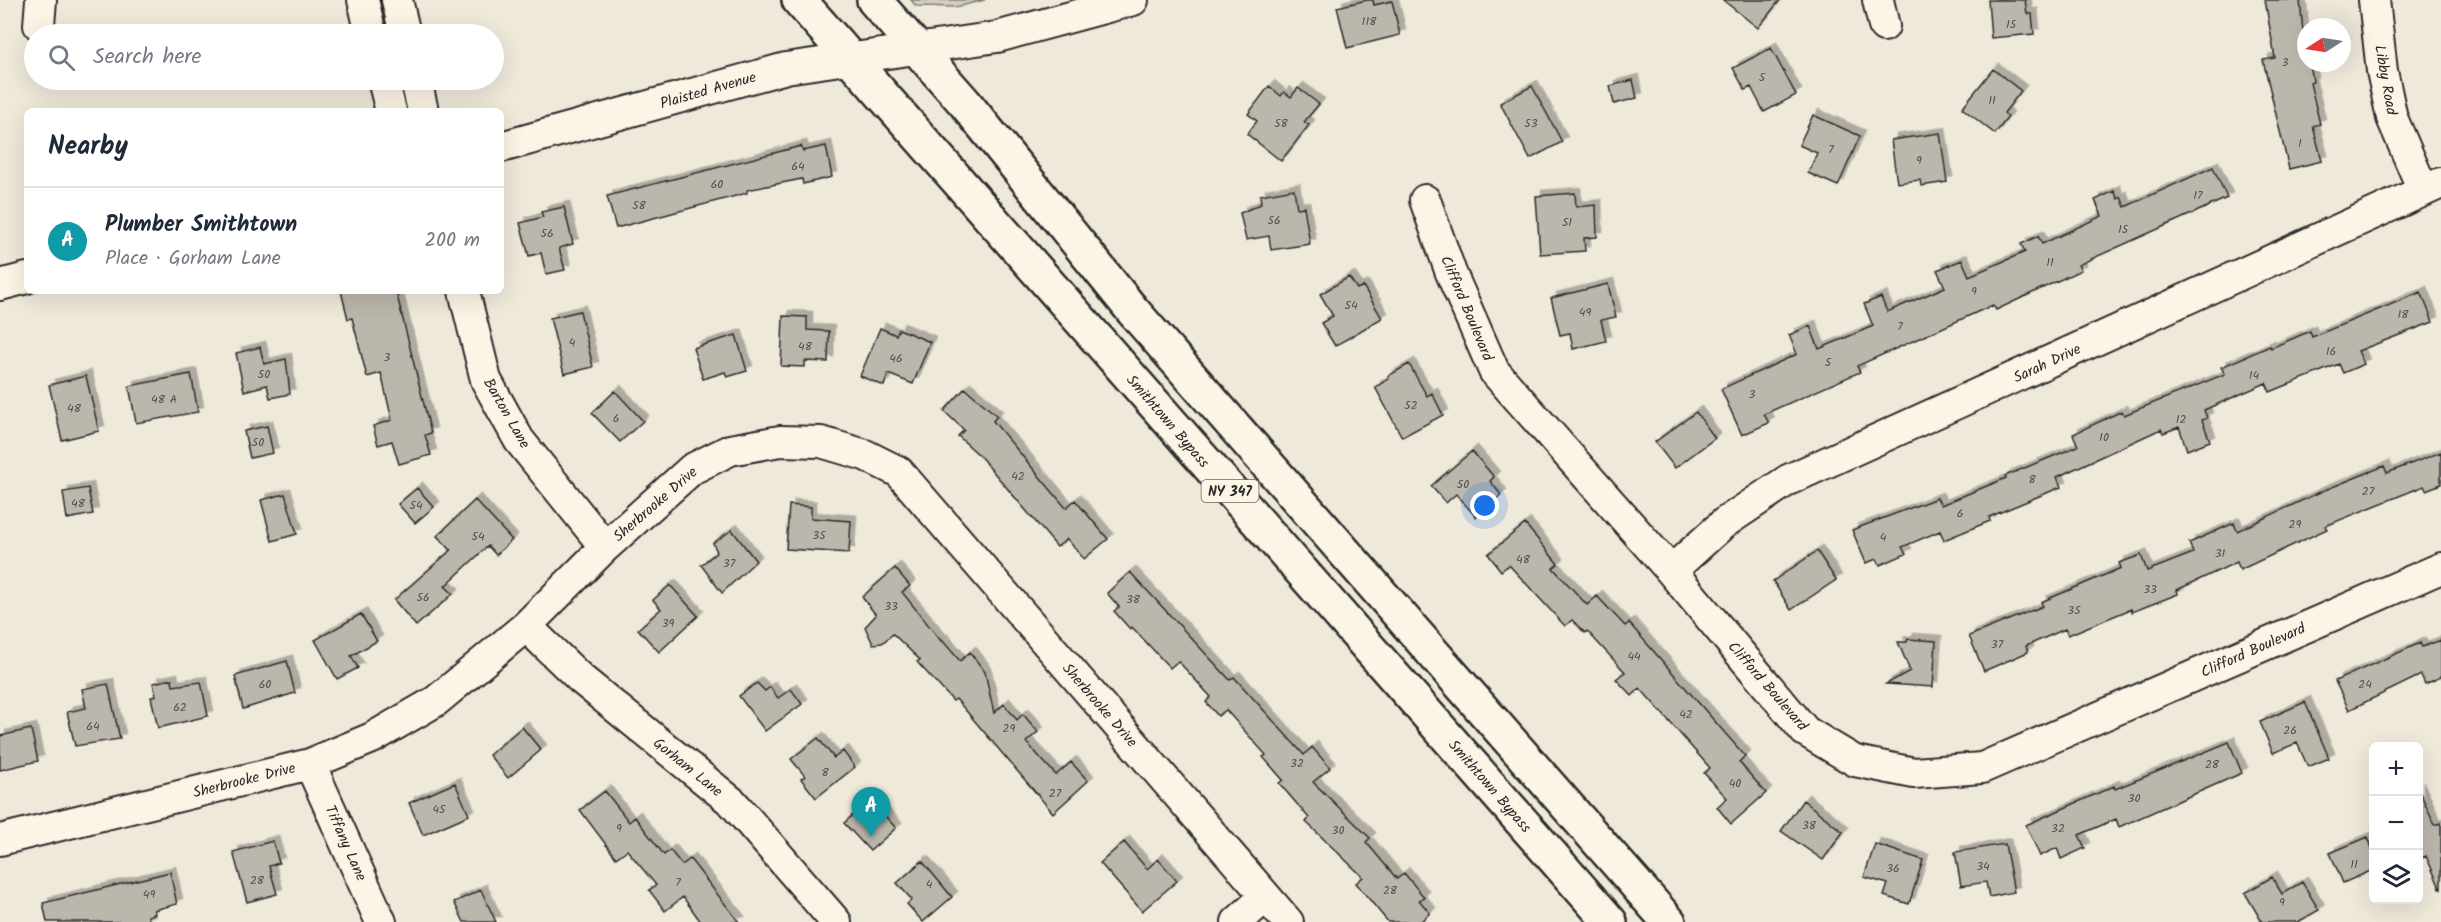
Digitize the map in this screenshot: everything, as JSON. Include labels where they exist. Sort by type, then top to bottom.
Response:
[{"type":"highway","name":"Smithtown Bypass","points":[[799,0],[1610,922]]},
{"type":"highway","name":"NY 347","points":[[874,0],[920,49],[1133,312],[1669,922]]},
{"type":"street","points":[[363,0],[369,24]]},
{"type":"street","points":[[397,0],[403,24]]},
{"type":"street","name":"Plaisted Avenue","points":[[504,146],[786,68],[997,37],[1133,0]]},
{"type":"street","name":"Libby Road","points":[[2374,0],[2382,71],[2392,118],[2432,186]]},
{"type":"street","points":[[386,90],[390,108]]},
{"type":"street","points":[[418,90],[422,108]]},
{"type":"street","name":"Sarah Drive","points":[[1671,571],[1724,523],[1788,480],[2432,186]]},
{"type":"street","name":"Clifford Boulevard","points":[[1425,200],[1451,273],[1494,371],[1671,571],[1805,731],[1855,761],[1914,773],[1982,768],[2441,567]]},
{"type":"street","points":[[0,285],[24,279]]},
{"type":"street","name":"Barton Lane","points":[[465,294],[486,380],[491,390],[519,440],[605,547]]},
{"type":"street","name":"Sherbrooke Drive","points":[[0,840],[310,764],[372,738],[436,701],[526,626],[605,547],[692,469],[730,450],[780,441],[821,442],[866,455],[899,472],[1288,922]]},
{"type":"street","name":"Gorham Lane","points":[[526,626],[581,679],[733,803],[836,922]]},
{"type":"street","name":"Tiffany Lane","points":[[310,764],[381,922]]},
{"type":"street","points":[[1237,922],[1265,897]]},
{"type":"shaded area","points":[[911,0],[985,0],[956,7],[916,6]]},
{"type":"building","points":[[1373,0],[1374,5],[1392,1],[1400,35],[1347,48],[1337,7]]},
{"type":"building","points":[[1723,0],[1780,0],[1758,28]]},
{"type":"building","points":[[1988,0],[2025,0],[2027,14],[2032,14],[2034,34],[1991,38]]},
{"type":"building","points":[[2265,0],[2300,0],[2302,18],[2297,18],[2297,72],[2311,72],[2313,82],[2310,83],[2320,124],[2313,126],[2322,161],[2289,169],[2263,60],[2275,58]]},
{"type":"building","points":[[1771,48],[1796,95],[1764,112],[1751,87],[1745,90],[1733,68]]},
{"type":"building","points":[[1993,69],[2021,91],[2004,113],[2008,117],[1995,134],[1962,108]]},
{"type":"building","points":[[1633,80],[1637,98],[1614,104],[1610,86]]},
{"type":"building","points":[[1269,86],[1281,96],[1284,92],[1291,97],[1298,88],[1319,104],[1304,122],[1309,125],[1281,161],[1247,134],[1257,121],[1248,114]]},
{"type":"building","points":[[1532,86],[1562,142],[1530,159],[1500,103]]},
{"type":"building","points":[[1813,115],[1860,136],[1838,186],[1808,173],[1817,153],[1799,145]]},
{"type":"building","points":[[1940,133],[1947,182],[1921,186],[1920,180],[1897,183],[1891,140]]},
{"type":"building","points":[[801,146],[803,151],[826,146],[832,177],[803,184],[802,179],[747,190],[747,193],[616,228],[607,196]]},
{"type":"building","points":[[2213,167],[2227,198],[2078,265],[2081,270],[1996,310],[1993,305],[1857,366],[1860,372],[1764,414],[1769,423],[1742,435],[1721,389],[1797,354],[1789,335],[1810,326],[1819,349],[1873,326],[1864,304],[1881,297],[1887,312],[1945,287],[1937,270],[1962,260],[1969,276],[2025,252],[2021,244],[2038,236],[2042,244],[2102,216],[2095,200],[2114,191],[2118,199],[2121,197],[2125,207]]},
{"type":"building","points":[[1294,189],[1297,208],[1304,207],[1310,244],[1271,250],[1269,236],[1246,240],[1240,213],[1261,204],[1260,195]]},
{"type":"building","points":[[1575,193],[1576,207],[1596,205],[1597,237],[1584,238],[1585,251],[1540,254],[1536,196]]},
{"type":"building","points":[[564,207],[573,244],[559,248],[565,270],[546,274],[541,253],[529,256],[520,223],[543,217],[541,212]]},
{"type":"building","points":[[1349,277],[1357,289],[1363,286],[1382,318],[1335,346],[1321,323],[1333,316],[1320,294]]},
{"type":"building","points":[[1608,284],[1616,317],[1601,320],[1606,341],[1573,349],[1570,333],[1560,335],[1551,298]]},
{"type":"building","points":[[2421,292],[2433,322],[2358,351],[2364,364],[2343,373],[2339,364],[2270,392],[2266,383],[2204,410],[2207,418],[2202,420],[2210,441],[2187,450],[2179,427],[2163,433],[2161,429],[2057,477],[2061,487],[1989,517],[1990,521],[1944,540],[1940,531],[1902,547],[1906,554],[1880,565],[1877,559],[1866,563],[1852,530],[1937,498],[1941,505],[2006,478],[2005,476],[2078,446],[2073,434],[2122,411],[2124,415],[2225,374],[2221,367],[2270,346],[2271,348],[2310,331],[2312,337]]},
{"type":"building","points":[[342,294],[397,294],[431,433],[425,435],[431,455],[399,464],[392,441],[378,445],[373,426],[392,420],[381,373],[367,377],[352,318],[348,319]]},
{"type":"building","points":[[580,311],[593,367],[564,374],[550,318]]},
{"type":"building","points":[[783,316],[807,317],[807,330],[829,331],[828,362],[805,361],[805,367],[781,366]]},
{"type":"building","points":[[880,328],[896,335],[899,329],[930,342],[913,384],[888,374],[884,386],[860,376]]},
{"type":"building","points":[[736,335],[747,371],[727,377],[725,372],[703,379],[693,348]]},
{"type":"building","points":[[260,347],[264,364],[286,359],[290,394],[270,398],[267,385],[244,391],[236,353]]},
{"type":"building","points":[[1409,364],[1427,396],[1432,393],[1443,415],[1402,437],[1375,387],[1389,379],[1388,376]]},
{"type":"building","points":[[191,374],[198,412],[136,423],[129,386]]},
{"type":"building","points":[[86,376],[99,431],[62,440],[49,385]]},
{"type":"building","points":[[965,388],[997,416],[993,421],[1066,508],[1075,500],[1108,539],[1084,559],[1067,539],[1057,547],[979,455],[958,436],[964,430],[944,411]]},
{"type":"building","points":[[615,391],[643,421],[620,442],[592,413]]},
{"type":"building","points":[[1696,412],[1715,438],[1675,468],[1655,442]]},
{"type":"building","points":[[267,426],[273,453],[250,458],[244,431]]},
{"type":"building","points":[[1472,451],[1494,477],[1490,481],[1501,495],[1476,517],[1456,494],[1446,503],[1431,486]]},
{"type":"building","points":[[2441,452],[2441,484],[2426,490],[2424,486],[2325,526],[2327,529],[2240,570],[2237,562],[2177,590],[2178,594],[2132,612],[2131,609],[2068,635],[2065,629],[2026,646],[2028,652],[1984,671],[1969,636],[2043,606],[2041,602],[2121,568],[2119,563],[2141,555],[2147,571],[2193,553],[2189,543],[2234,523],[2237,531],[2320,492],[2384,466],[2387,473]]},
{"type":"building","points":[[88,488],[93,514],[67,519],[63,492]]},
{"type":"building","points":[[417,488],[434,507],[415,523],[398,504]]},
{"type":"building","points":[[285,494],[297,534],[272,541],[261,500]]},
{"type":"building","points":[[475,500],[512,540],[496,555],[488,546],[445,586],[453,594],[416,626],[394,600],[451,550],[437,536]]},
{"type":"building","points":[[789,505],[811,507],[811,518],[851,521],[849,553],[786,549]]},
{"type":"building","points":[[1525,524],[1558,564],[1553,568],[1587,605],[1597,596],[1625,626],[1629,623],[1745,756],[1739,762],[1766,793],[1731,824],[1717,807],[1727,798],[1704,773],[1710,768],[1640,688],[1632,696],[1616,679],[1625,672],[1587,631],[1585,633],[1572,620],[1565,626],[1509,565],[1501,571],[1488,554]]},
{"type":"building","points":[[732,530],[756,561],[722,593],[701,565],[717,552],[713,543]]},
{"type":"building","points":[[1817,551],[1836,580],[1791,610],[1773,581]]},
{"type":"building","points":[[895,568],[910,586],[902,592],[941,641],[960,661],[970,652],[985,672],[994,713],[1004,704],[1017,720],[1023,714],[1038,732],[1026,742],[1056,775],[1071,762],[1088,781],[1053,813],[956,699],[953,701],[917,662],[920,660],[893,634],[882,643],[873,644],[865,627],[876,615],[862,597]]},
{"type":"building","points":[[1130,572],[1230,680],[1234,677],[1304,755],[1312,747],[1330,768],[1313,782],[1370,838],[1366,842],[1397,879],[1404,873],[1424,897],[1419,900],[1430,913],[1420,922],[1388,922],[1356,883],[1363,877],[1306,822],[1309,818],[1279,783],[1283,780],[1263,757],[1266,755],[1226,710],[1218,716],[1206,702],[1211,697],[1178,661],[1170,668],[1114,611],[1119,607],[1107,593]]},
{"type":"building","points":[[670,585],[698,616],[659,652],[638,629],[661,609],[653,600]]},
{"type":"building","points":[[361,614],[377,641],[351,656],[358,668],[337,679],[315,640]]},
{"type":"building","points":[[1908,639],[1936,641],[1933,687],[1886,684],[1910,671],[1898,642],[1907,642]]},
{"type":"building","points":[[2441,640],[2441,677],[2425,684],[2421,675],[2349,710],[2335,681],[2420,643],[2422,647]]},
{"type":"building","points":[[287,661],[295,693],[243,709],[235,676]]},
{"type":"building","points":[[172,679],[173,686],[201,682],[208,716],[158,728],[151,697],[156,696],[153,683]]},
{"type":"building","points":[[757,683],[765,691],[770,687],[778,698],[791,689],[802,704],[765,731],[739,696]]},
{"type":"building","points":[[108,684],[120,739],[75,746],[67,712],[86,708],[82,689]]},
{"type":"building","points":[[2305,702],[2329,758],[2308,767],[2297,743],[2273,753],[2260,722]]},
{"type":"building","points":[[522,727],[541,750],[508,778],[489,755]]},
{"type":"building","points":[[31,729],[38,761],[0,770],[0,736]]},
{"type":"building","points":[[818,738],[834,758],[843,751],[855,767],[816,798],[801,779],[805,776],[791,759]]},
{"type":"building","points":[[2229,742],[2242,773],[2119,827],[2116,819],[2079,835],[2085,848],[2061,859],[2057,848],[2040,856],[2026,825],[2114,786],[2115,789]]},
{"type":"building","points":[[455,783],[469,815],[423,835],[409,803]]},
{"type":"building","points":[[605,791],[629,822],[635,817],[664,855],[670,850],[682,865],[690,859],[739,922],[701,922],[683,897],[665,911],[649,890],[656,885],[627,850],[616,858],[580,810]]},
{"type":"building","points":[[2423,799],[2435,825],[2441,823],[2441,890],[2426,856],[2423,858]]},
{"type":"building","points":[[870,800],[896,828],[870,851],[844,823]]},
{"type":"building","points":[[1803,800],[1843,832],[1823,860],[1781,831]]},
{"type":"building","points":[[2368,837],[2369,872],[2343,883],[2330,853]]},
{"type":"building","points":[[273,841],[279,863],[269,866],[277,894],[247,902],[233,852]]},
{"type":"building","points":[[1124,842],[1147,869],[1158,859],[1177,881],[1142,911],[1100,863]]},
{"type":"building","points":[[1875,844],[1923,860],[1909,904],[1884,896],[1888,884],[1864,877]]},
{"type":"building","points":[[2005,844],[2014,892],[1989,897],[1986,882],[1961,886],[1955,852]]},
{"type":"building","points":[[922,861],[952,897],[923,922],[907,904],[912,900],[897,883]]},
{"type":"building","points":[[170,872],[177,904],[154,910],[155,914],[148,916],[150,922],[47,922],[43,903]]},
{"type":"building","points":[[2272,877],[2282,894],[2302,882],[2319,910],[2298,922],[2262,922],[2245,893]]},
{"type":"building","points":[[481,890],[496,922],[464,922],[454,902]]},
{"type":"place","name":"Plumber Smithtown","points":[[871,837]]}]
